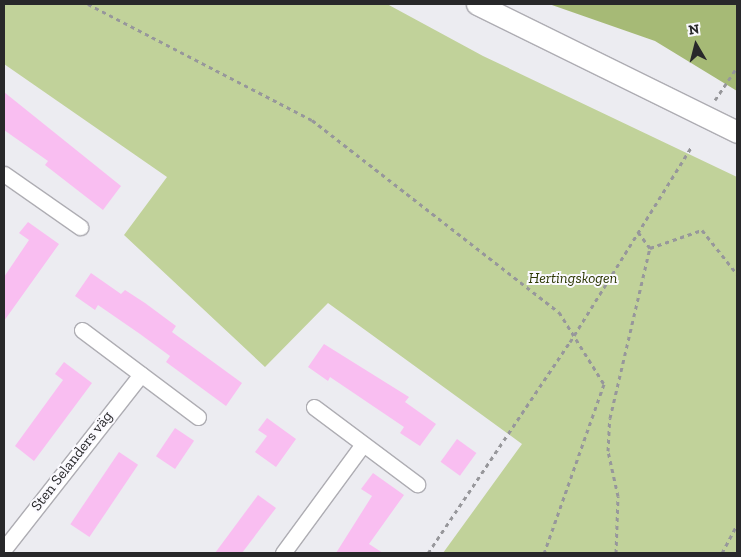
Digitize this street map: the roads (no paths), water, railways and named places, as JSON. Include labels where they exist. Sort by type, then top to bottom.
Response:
[{"type":"main road","points":[[478,4],[737,132]]},
{"type":"street","points":[[4,174],[80,226]]},
{"type":"street","points":[[82,330],[198,416]]},
{"type":"street","name":"Sten Selanders väg","points":[[4,549],[141,374]]},
{"type":"street","points":[[314,407],[417,484]]},
{"type":"street","points":[[283,553],[363,444]]},
{"type":"park label","name":"Hertingskogen","points":[[573,279]]}]
